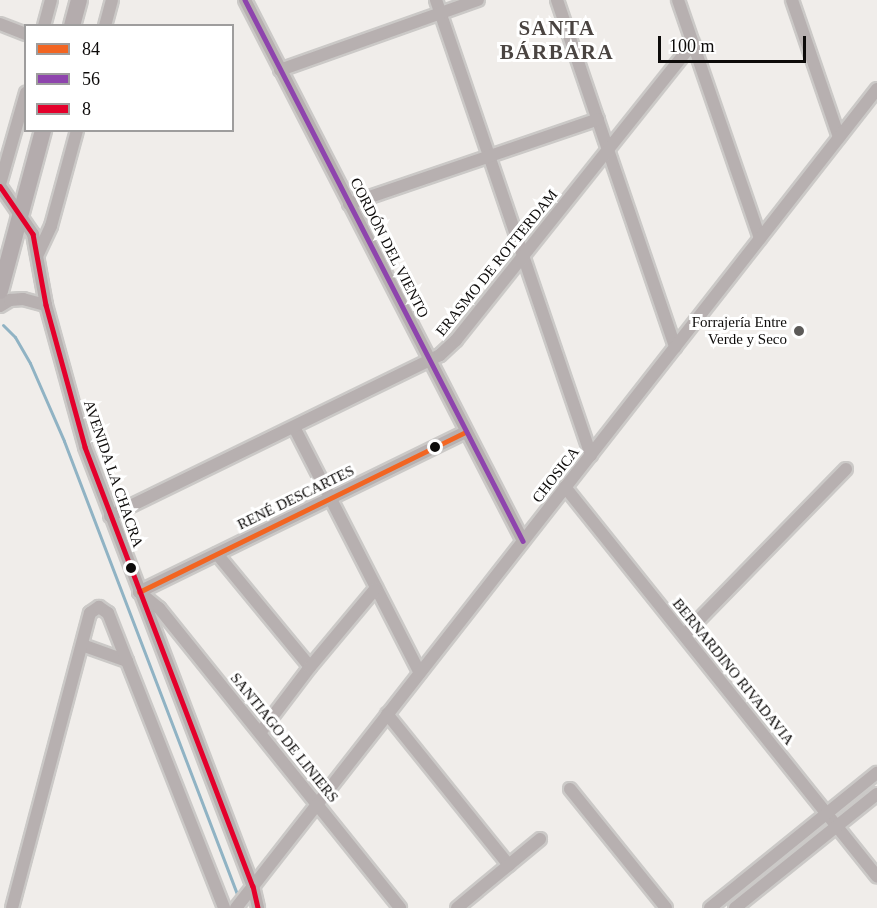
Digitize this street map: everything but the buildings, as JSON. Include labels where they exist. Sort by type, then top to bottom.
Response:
[{"type":"highway","points":[[73,24],[79,0]]},
{"type":"highway","points":[[0,291],[42,132]]},
{"type":"street","points":[[45,24],[51,0]]},
{"type":"street","points":[[106,24],[112,0]]},
{"type":"street","name":"CORDÓN DEL VIENTO","points":[[244,0],[523,542]]},
{"type":"street","points":[[436,0],[591,455]]},
{"type":"street","points":[[280,70],[478,0]]},
{"type":"street","points":[[557,0],[675,347]]},
{"type":"street","points":[[678,0],[760,238]]},
{"type":"street","points":[[792,0],[839,137]]},
{"type":"street","points":[[0,24],[24,33]]},
{"type":"street","name":"ERASMO DE ROTTERDAM","points":[[110,516],[430,362],[456,340],[693,43]]},
{"type":"street","name":"CHOSICA","points":[[236,908],[877,89]]},
{"type":"street","points":[[0,185],[24,100]]},
{"type":"street","points":[[349,204],[598,119]]},
{"type":"street","points":[[38,254],[51,226],[76,132]]},
{"type":"street","name":"AVENIDA LA CHACRA","points":[[0,185],[33,234],[46,305],[82,439],[253,886],[258,908]]},
{"type":"street","points":[[0,306],[10,300],[23,299],[46,305]]},
{"type":"street","points":[[294,427],[420,673]]},
{"type":"street","name":"RENÉ DESCARTES","points":[[139,592],[466,432]]},
{"type":"street","points":[[684,635],[846,469]]},
{"type":"street","name":"BERNARDINO RIVADAVIA","points":[[565,487],[877,876]]},
{"type":"street","points":[[217,554],[309,668]]},
{"type":"street","points":[[260,733],[309,668],[376,588]]},
{"type":"street","name":"SANTIAGO DE LINIERS","points":[[139,592],[159,608],[317,803],[388,903],[400,908]]},
{"type":"street","points":[[12,908],[90,613],[99,607],[108,613],[224,908]]},
{"type":"street","points":[[82,645],[127,661]]},
{"type":"street","points":[[387,714],[509,865]]},
{"type":"street","points":[[710,908],[877,773]]},
{"type":"street","points":[[570,789],[666,908]]},
{"type":"street","points":[[735,908],[877,794]]},
{"type":"street","points":[[457,908],[540,839]]},
{"type":"waterway","points":[[3,325],[15,337],[30,363],[64,441],[237,893]]},
{"type":"transit line","name":"56","points":[[245,0],[523,541]]},
{"type":"transit line","name":"8","points":[[0,186],[33,234],[46,305],[85,447],[253,886],[258,908]]},
{"type":"transit line","name":"84","points":[[139,592],[466,432]]},
{"type":"place","name":"Forrajería Entre Verde y Seco","points":[[799,331]]},
{"type":"district","name":"SANTA BÁRBARA","points":[[557,40]]}]
